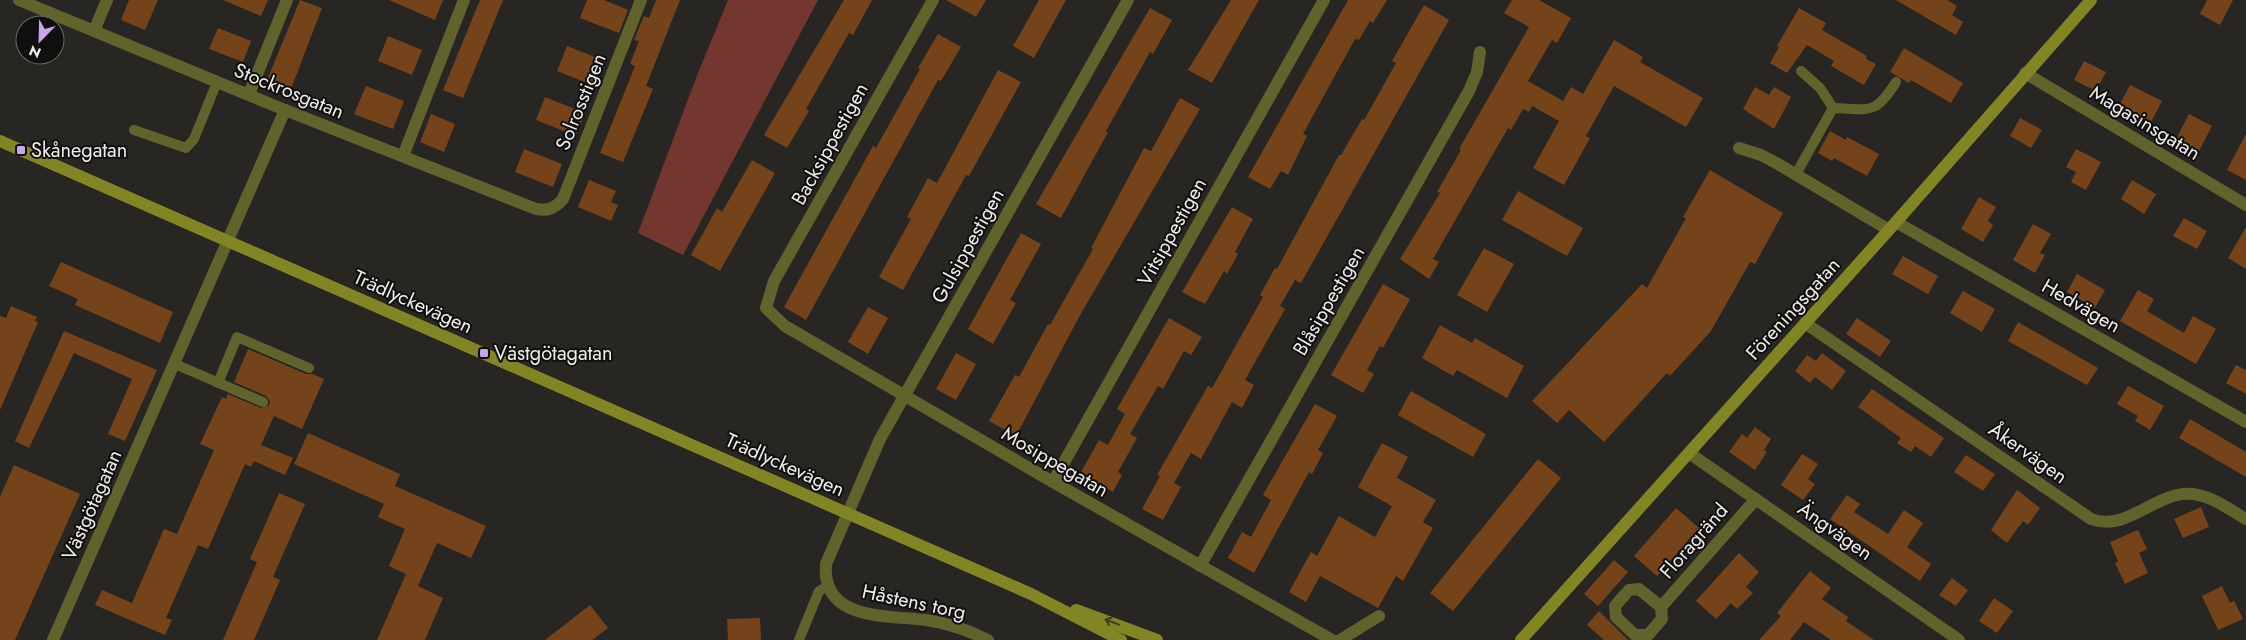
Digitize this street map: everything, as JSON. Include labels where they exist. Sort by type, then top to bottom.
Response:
[{"type":"street","name":"Stockrosgatan","points":[[19,0],[285,110],[536,209],[546,210]]},
{"type":"street","points":[[94,31],[106,0]]},
{"type":"street","points":[[249,94],[287,0]]},
{"type":"street","points":[[403,156],[464,0]]},
{"type":"street","name":"Solrosstigen","points":[[546,210],[556,207],[562,199],[641,0]]},
{"type":"street","name":"Backsippestigen","points":[[766,308],[774,281],[933,0]]},
{"type":"street","name":"Gulsippestigen","points":[[846,513],[880,439],[1128,0]]},
{"type":"street","name":"Vitsippestigen","points":[[1053,482],[1324,0]]},
{"type":"street","name":"Föreningsgatan","points":[[1520,640],[1893,226],[2025,73],[2091,0]]},
{"type":"street","name":"Blåsippestigen","points":[[1200,566],[1469,91],[1477,72],[1480,52]]},
{"type":"street","name":"Magasinsgatan","points":[[2025,73],[2246,205]]},
{"type":"street","name":"Västgötagatan","points":[[53,640],[285,110]]},
{"type":"street","name":"Trädlyckevägen","points":[[0,141],[1031,594],[1121,640]]},
{"type":"street","name":"Hedvägen","points":[[1739,148],[1761,155],[1893,226],[2246,422]]},
{"type":"street","name":"Mosippegatan","points":[[766,308],[784,326],[905,397],[1332,640]]},
{"type":"street","name":"Åkervägen","points":[[1805,323],[2091,519],[2100,522],[2118,521],[2171,497],[2196,494],[2212,500],[2246,519]]},
{"type":"street","name":"Ängvägen","points":[[1689,453],[1959,640]]},
{"type":"street","name":"Floragränd","points":[[1660,607],[1756,499]]},
{"type":"street","points":[[828,586],[824,578],[826,564],[846,513]]},
{"type":"street","name":"Håstens torg","points":[[828,586],[840,603],[856,611],[944,623],[988,640]]},
{"type":"street","name":"Trädlyckevägen","points":[[1031,594],[1157,640]]},
{"type":"street","points":[[1340,640],[1379,616]]},
{"type":"lane","points":[[1801,71],[1820,88],[1833,108]]},
{"type":"lane","points":[[134,130],[186,148],[194,139],[217,82]]},
{"type":"lane","points":[[1833,108],[1874,108],[1885,99],[1896,82]]},
{"type":"lane","points":[[1796,174],[1833,108]]},
{"type":"lane","points":[[218,383],[237,337],[309,368]]},
{"type":"lane","points":[[175,364],[263,402]]},
{"type":"lane","points":[[800,640],[819,591],[828,586]]},
{"type":"shaded area","points":[[728,0],[818,0],[683,255],[638,233],[696,78]]},
{"type":"building","points":[[129,0],[158,0],[145,30],[121,20]]},
{"type":"building","points":[[223,0],[268,0],[261,16]]},
{"type":"building","points":[[300,0],[322,8],[291,89],[267,80]]},
{"type":"building","points":[[389,0],[443,0],[435,20]]},
{"type":"building","points":[[480,0],[503,0],[463,98],[443,90]]},
{"type":"building","points":[[587,0],[604,0],[628,10],[619,33],[580,18]]},
{"type":"building","points":[[656,0],[680,0],[646,86],[653,89],[623,162],[600,153],[635,66],[630,64],[639,41],[634,40],[644,16],[649,18]]},
{"type":"building","points":[[844,0],[872,0],[853,35],[849,33],[806,109],[809,111],[787,148],[764,135]]},
{"type":"building","points":[[946,0],[986,0],[976,17]]},
{"type":"building","points":[[1039,0],[1066,0],[1034,58],[1013,46]]},
{"type":"building","points":[[1231,0],[1259,0],[1212,83],[1188,70]]},
{"type":"building","points":[[1348,0],[1387,0],[1373,23],[1370,21],[1359,40],[1355,39],[1303,134],[1307,136],[1288,175],[1281,171],[1270,189],[1248,177]]},
{"type":"building","points":[[1512,0],[1539,0],[1571,18],[1557,43],[1552,40],[1528,81],[1563,101],[1571,87],[1583,94],[1614,40],[1643,57],[1640,62],[1703,98],[1686,127],[1614,86],[1586,136],[1590,138],[1564,185],[1533,168],[1559,121],[1532,106],[1529,112],[1523,109],[1511,130],[1508,128],[1433,259],[1439,262],[1429,279],[1400,259],[1440,193],[1437,192],[1461,150],[1459,149],[1529,27],[1504,13]]},
{"type":"building","points":[[1896,0],[1947,0],[1957,6],[1952,15],[1963,22],[1956,35]]},
{"type":"building","points":[[2207,0],[2233,0],[2220,25],[2200,14]]},
{"type":"building","points":[[1424,5],[1449,20],[1301,283],[1295,280],[1280,306],[1285,309],[1245,380],[1254,385],[1242,408],[1232,402],[1201,459],[1191,453],[1174,483],[1181,487],[1163,520],[1142,509],[1160,476],[1157,475],[1208,386],[1212,388],[1263,297],[1260,295],[1275,268],[1277,269],[1339,155],[1341,155],[1362,119],[1364,120],[1396,63],[1392,61]]},
{"type":"building","points":[[1150,8],[1172,20],[1153,54],[1150,52],[1061,218],[1036,204]]},
{"type":"building","points":[[1799,8],[1826,23],[1822,30],[1867,56],[1866,59],[1876,64],[1864,85],[1831,66],[1834,61],[1807,45],[1787,73],[1770,63],[1779,47],[1777,46]]},
{"type":"building","points":[[218,28],[251,41],[243,62],[209,49]]},
{"type":"building","points":[[938,34],[961,47],[941,81],[938,80],[806,320],[784,307],[873,146],[876,148]]},
{"type":"building","points":[[388,36],[422,50],[412,75],[378,61]]},
{"type":"building","points":[[567,46],[605,61],[595,86],[557,71]]},
{"type":"building","points":[[1904,48],[1963,83],[1951,103],[1911,80],[1909,83],[1890,72]]},
{"type":"building","points":[[2084,61],[2106,72],[2096,91],[2074,80]]},
{"type":"building","points":[[998,70],[1021,82],[969,176],[966,175],[903,290],[879,277],[911,219],[907,217],[928,178],[937,183]]},
{"type":"building","points":[[2130,85],[2162,101],[2151,122],[2119,106]]},
{"type":"building","points":[[366,86],[404,101],[393,129],[354,114]]},
{"type":"building","points":[[1755,87],[1769,95],[1774,87],[1791,97],[1774,129],[1743,109]]},
{"type":"building","points":[[545,97],[585,113],[576,136],[536,120]]},
{"type":"building","points":[[1180,98],[1200,109],[1079,317],[1016,436],[989,421],[1015,375],[1019,377],[1048,324],[1050,325],[1093,249],[1091,248],[1144,148],[1151,151]]},
{"type":"building","points":[[431,114],[455,124],[444,152],[420,142]]},
{"type":"building","points":[[2189,114],[2212,126],[2198,153],[2175,141]]},
{"type":"building","points":[[2020,118],[2042,130],[2031,148],[2010,136]]},
{"type":"building","points":[[1830,131],[1846,140],[1847,137],[1879,154],[1867,176],[1834,158],[1832,161],[1818,153]]},
{"type":"building","points":[[2246,134],[2246,180],[2227,170]]},
{"type":"building","points":[[524,149],[562,164],[553,187],[515,172]]},
{"type":"building","points":[[2076,149],[2101,162],[2086,190],[2071,182],[2076,172],[2066,167]]},
{"type":"building","points":[[752,160],[775,173],[720,271],[691,255],[717,208],[722,212]]},
{"type":"building","points":[[1710,170],[1783,213],[1755,264],[1750,262],[1711,331],[1670,376],[1667,373],[1604,442],[1569,410],[1557,423],[1532,401],[1642,284],[1647,288],[1686,218],[1683,217]]},
{"type":"building","points":[[589,180],[616,191],[611,202],[618,205],[611,221],[578,207]]},
{"type":"building","points":[[2132,180],[2156,194],[2144,214],[2121,199]]},
{"type":"building","points":[[1518,191],[1583,228],[1567,256],[1502,220]]},
{"type":"building","points":[[1979,197],[1996,207],[1988,221],[1993,225],[1983,242],[1961,229]]},
{"type":"building","points":[[1232,207],[1253,219],[1235,252],[1238,254],[1227,274],[1224,271],[1205,304],[1182,292]]},
{"type":"building","points":[[2184,218],[2207,231],[2197,249],[2173,236]]},
{"type":"building","points":[[2033,224],[2051,234],[2040,253],[2045,255],[2035,273],[2013,260]]},
{"type":"building","points":[[2246,227],[2246,269],[2228,258]]},
{"type":"building","points":[[1021,233],[1041,244],[1010,300],[1016,303],[993,344],[968,329]]},
{"type":"building","points":[[1484,248],[1514,264],[1487,312],[1457,295]]},
{"type":"building","points":[[1903,256],[1938,276],[1928,294],[1892,274]]},
{"type":"building","points":[[61,262],[173,312],[160,343],[75,305],[78,299],[49,286]]},
{"type":"building","points":[[2077,274],[2105,290],[2095,308],[2067,292]]},
{"type":"building","points":[[1383,284],[1410,299],[1383,348],[1380,346],[1367,370],[1374,374],[1363,393],[1331,375]]},
{"type":"building","points":[[2138,290],[2154,299],[2147,311],[2184,333],[2193,316],[2216,329],[2196,364],[2120,321]]},
{"type":"building","points":[[1963,291],[1995,309],[1982,332],[1950,313]]},
{"type":"building","points":[[11,306],[37,317],[35,321],[38,322],[0,410],[0,316],[6,318]]},
{"type":"building","points":[[868,307],[888,318],[868,354],[848,342]]},
{"type":"building","points":[[1169,318],[1202,337],[1191,355],[1184,351],[1163,389],[1158,386],[1130,434],[1137,438],[1118,472],[1122,475],[1113,492],[1080,474],[1099,440],[1108,445],[1125,414],[1117,409]]},
{"type":"building","points":[[1857,318],[1891,341],[1880,357],[1846,334]]},
{"type":"building","points":[[2018,322],[2098,368],[2087,385],[2008,341]]},
{"type":"building","points":[[1440,325],[1472,343],[1475,338],[1524,366],[1507,398],[1457,370],[1453,376],[1422,358]]},
{"type":"building","points":[[64,331],[157,370],[125,441],[108,434],[132,379],[74,353],[29,448],[15,441]]},
{"type":"building","points":[[248,349],[306,374],[312,374],[324,379],[302,429],[274,416],[261,445],[293,458],[285,475],[254,461],[251,467],[245,464],[208,549],[198,545],[166,618],[172,620],[165,635],[95,605],[102,590],[132,603],[164,529],[177,534],[214,450],[200,444],[222,397],[226,399],[228,394],[261,408],[269,405],[270,401],[266,396],[234,382]]},
{"type":"building","points":[[956,353],[976,364],[956,400],[936,389]]},
{"type":"building","points":[[1822,353],[1846,371],[1832,390],[1815,377],[1810,383],[1795,371],[1807,355],[1816,361]]},
{"type":"building","points":[[2236,365],[2246,370],[2246,394],[2226,383]]},
{"type":"building","points":[[2128,386],[2164,406],[2150,430],[2135,421],[2138,416],[2117,404]]},
{"type":"building","points":[[1872,389],[1944,438],[1931,457],[1915,446],[1911,452],[1897,443],[1901,438],[1858,407]]},
{"type":"building","points":[[1411,391],[1486,434],[1473,457],[1398,415]]},
{"type":"building","points":[[1315,404],[1337,416],[1318,450],[1323,453],[1312,474],[1309,472],[1254,573],[1228,558],[1242,532],[1251,537],[1271,500],[1263,495]]},
{"type":"building","points":[[2190,419],[2246,452],[2246,477],[2179,438]]},
{"type":"building","points":[[1755,427],[1771,439],[1764,450],[1767,452],[1755,470],[1729,452],[1742,434],[1747,438]]},
{"type":"building","points":[[308,433],[400,474],[395,486],[486,526],[471,558],[437,543],[418,586],[443,598],[425,640],[377,640],[406,574],[389,566],[405,529],[378,517],[384,504],[294,464]]},
{"type":"building","points":[[1382,443],[1408,457],[1397,478],[1436,500],[1423,522],[1433,528],[1403,581],[1396,576],[1378,608],[1320,576],[1306,602],[1289,592],[1311,552],[1317,556],[1339,516],[1375,537],[1392,506],[1358,487]]},
{"type":"building","points":[[1802,454],[1818,464],[1808,479],[1815,484],[1803,500],[1781,485]]},
{"type":"building","points":[[1966,455],[1995,474],[1983,491],[1954,472]]},
{"type":"building","points":[[1538,459],[1561,478],[1453,611],[1430,593]]},
{"type":"building","points":[[14,465],[80,494],[15,640],[0,640],[0,497]]},
{"type":"building","points":[[2017,490],[2040,508],[2028,525],[2023,521],[2007,543],[1991,530]]},
{"type":"building","points":[[279,493],[305,504],[273,577],[280,580],[254,640],[223,640],[257,562],[250,559]]},
{"type":"building","points":[[1847,495],[1860,504],[1854,512],[1888,534],[1904,510],[1923,523],[1907,547],[1931,564],[1920,581],[1830,519]]},
{"type":"building","points":[[2201,507],[2209,527],[2183,538],[2174,519]]},
{"type":"building","points":[[1676,508],[1699,528],[1657,576],[1634,556]]},
{"type":"building","points":[[2138,530],[2147,549],[2139,553],[2148,573],[2125,584],[2115,563],[2118,562],[2110,542]]},
{"type":"building","points":[[1739,553],[1759,572],[1746,587],[1753,593],[1737,609],[1731,603],[1716,619],[1696,601]]},
{"type":"building","points":[[1614,560],[1628,572],[1598,606],[1584,594]]},
{"type":"building","points":[[1810,571],[1831,588],[1822,599],[1848,617],[1846,621],[1874,640],[1831,640],[1804,622],[1790,640],[1759,640],[1781,616],[1777,613]]},
{"type":"building","points":[[1952,578],[1968,590],[1956,606],[1939,595]]},
{"type":"building","points":[[2222,586],[2230,603],[2234,601],[2243,619],[2218,630],[2202,596]]},
{"type":"building","points":[[1994,598],[2013,611],[1997,633],[1979,621]]},
{"type":"building","points":[[590,605],[608,628],[592,640],[545,640]]},
{"type":"building","points":[[1599,611],[1628,640],[1604,640],[1587,625]]},
{"type":"building","points":[[760,618],[761,640],[728,640],[727,619]]},
{"type":"place","name":"Skånegatan","points":[[21,150]]},
{"type":"place","name":"Västgötagatan","points":[[484,353]]}]
